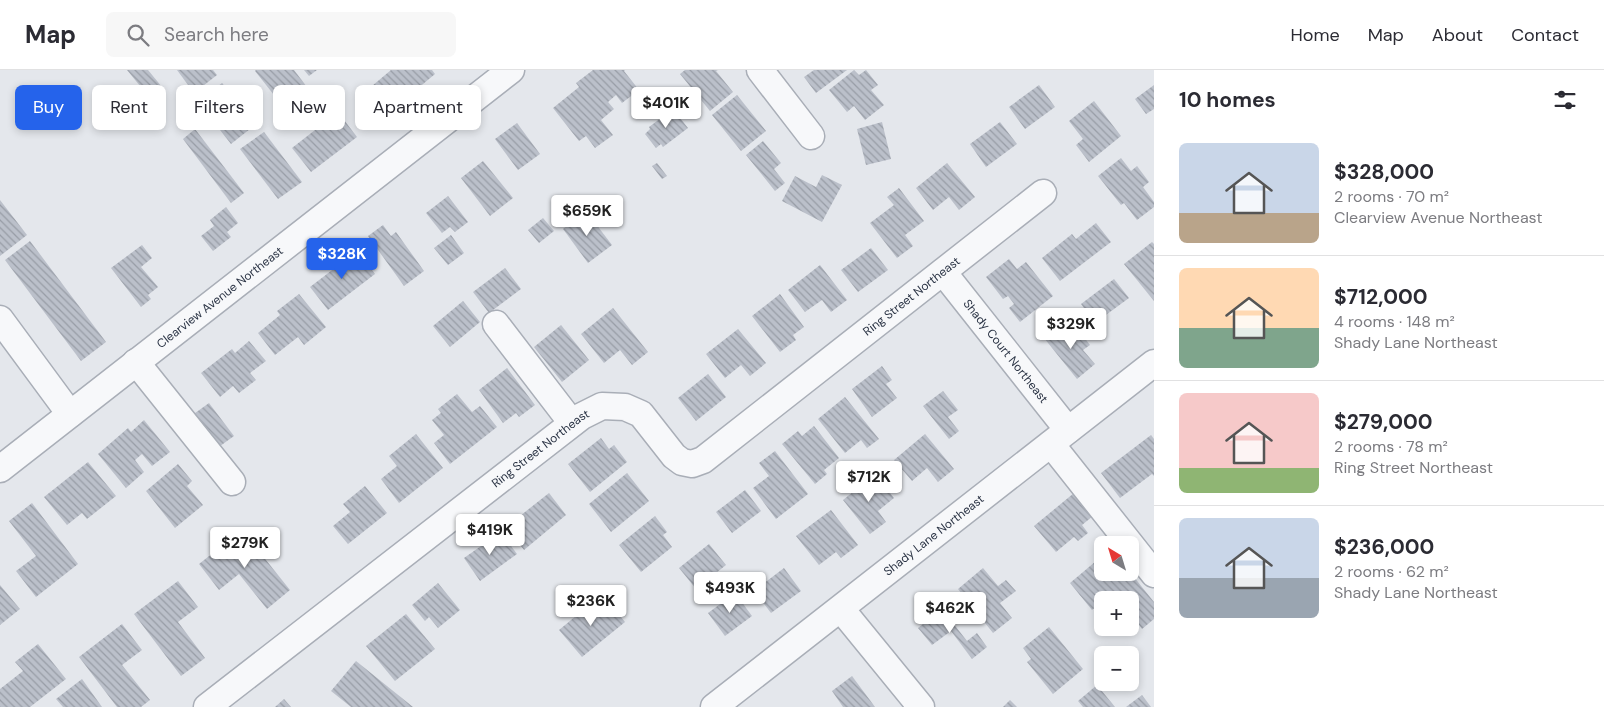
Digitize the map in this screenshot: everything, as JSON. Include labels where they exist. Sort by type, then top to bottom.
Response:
[{"type":"street","name":"Clearview Avenue Northeast","points":[[0,470],[511,70]]},
{"type":"street","points":[[760,70],[811,136]]},
{"type":"street","name":"Ring Street Northeast","points":[[207,707],[582,416],[602,406],[625,406],[641,414],[674,456],[682,462],[692,464],[703,460],[1043,193]]},
{"type":"street","name":"Shady Court Northeast","points":[[943,272],[1154,574]]},
{"type":"street","points":[[0,319],[70,414]]},
{"type":"street","points":[[496,324],[572,423]]},
{"type":"street","points":[[136,362],[232,482]]},
{"type":"street","name":"Shady Lane Northeast","points":[[714,707],[1154,363]]},
{"type":"street","points":[[841,609],[921,707]]},
{"type":"building","points":[[127,70],[148,70],[160,85],[139,85]]},
{"type":"building","points":[[177,70],[213,70],[217,75],[204,85],[188,85]]},
{"type":"building","points":[[294,70],[305,85],[273,85],[273,94],[255,71]]},
{"type":"building","points":[[304,70],[317,70],[309,76]]},
{"type":"building","points":[[391,70],[432,70],[435,74],[422,85],[373,85]]},
{"type":"building","points":[[593,70],[625,70],[639,90],[622,103],[616,95],[608,102],[614,109],[601,120],[613,135],[595,148],[586,136],[579,141],[553,108],[579,87],[576,83]]},
{"type":"building","points":[[685,70],[718,70],[716,71],[733,92],[710,111],[680,74]]},
{"type":"building","points":[[814,70],[847,70],[816,93],[804,77]]},
{"type":"building","points":[[854,70],[859,75],[866,70],[878,85],[871,90],[884,105],[865,120],[854,106],[847,112],[829,90]]},
{"type":"building","points":[[1039,85],[1055,107],[1025,129],[1009,107]]},
{"type":"building","points":[[1154,85],[1154,109],[1146,114],[1135,99]]},
{"type":"building","points":[[737,95],[766,131],[741,151],[712,115]]},
{"type":"building","points":[[1094,101],[1121,136],[1089,162],[1076,145],[1083,139],[1069,121]]},
{"type":"building","points":[[673,109],[688,128],[663,147],[661,144],[656,148],[645,134],[650,129],[649,127]]},
{"type":"building","points":[[345,121],[357,137],[311,172],[292,148],[315,130],[345,130]]},
{"type":"building","points":[[882,122],[891,159],[866,165],[857,129]]},
{"type":"building","points":[[1000,122],[1017,144],[986,167],[970,144]]},
{"type":"building","points":[[517,123],[540,154],[518,170],[495,139]]},
{"type":"building","points":[[196,130],[244,193],[231,203],[183,139]]},
{"type":"building","points":[[220,130],[249,130],[231,144]]},
{"type":"building","points":[[264,132],[302,182],[278,199],[240,149]]},
{"type":"building","points":[[763,141],[781,163],[774,169],[785,183],[775,191],[746,155]]},
{"type":"building","points":[[1121,158],[1131,171],[1137,166],[1149,182],[1143,187],[1154,202],[1154,207],[1137,220],[1124,203],[1121,205],[1098,176]]},
{"type":"building","points":[[483,161],[513,198],[490,216],[461,178]]},
{"type":"building","points":[[657,163],[667,176],[662,179],[652,166]]},
{"type":"building","points":[[947,163],[975,197],[959,210],[949,197],[933,210],[916,188]]},
{"type":"building","points":[[822,175],[842,185],[822,222],[782,201],[795,176],[816,187]]},
{"type":"building","points":[[899,188],[924,221],[905,235],[913,246],[897,258],[870,223],[894,205],[887,197]]},
{"type":"building","points":[[448,196],[468,222],[455,232],[450,227],[442,233],[426,213]]},
{"type":"building","points":[[0,200],[27,235],[0,256]]},
{"type":"building","points":[[226,207],[238,223],[227,232],[231,237],[213,251],[201,236],[214,226],[210,220]]},
{"type":"building","points":[[586,211],[612,245],[588,263],[563,229]]},
{"type":"building","points":[[543,218],[554,231],[539,243],[528,230]]},
{"type":"building","points":[[1096,223],[1111,242],[1060,281],[1042,258],[1072,234],[1076,239]]},
{"type":"building","points":[[383,225],[391,236],[396,232],[424,271],[404,286],[368,236]]},
{"type":"building","points":[[451,235],[464,253],[448,265],[434,248]]},
{"type":"building","points":[[30,241],[106,342],[81,361],[5,260]]},
{"type":"building","points":[[1152,242],[1154,244],[1154,301],[1124,264]]},
{"type":"building","points":[[142,245],[152,258],[141,267],[158,287],[148,295],[151,299],[141,307],[111,268]]},
{"type":"building","points":[[871,248],[888,270],[858,292],[841,270]]},
{"type":"building","points":[[357,251],[375,274],[328,310],[310,287]]},
{"type":"building","points":[[1009,259],[1017,269],[1026,262],[1053,296],[1020,322],[1009,308],[1014,304],[1008,296],[1003,299],[986,277]]},
{"type":"building","points":[[820,265],[847,300],[831,312],[822,300],[805,312],[788,290]]},
{"type":"building","points":[[505,268],[521,289],[489,313],[473,292]]},
{"type":"building","points":[[1114,279],[1129,298],[1095,323],[1081,304]]},
{"type":"building","points":[[299,294],[326,327],[304,345],[298,337],[275,355],[258,333],[280,315],[277,311]]},
{"type":"building","points":[[780,294],[804,327],[793,335],[796,340],[780,352],[752,316]]},
{"type":"building","points":[[463,301],[480,322],[450,347],[433,326]]},
{"type":"building","points":[[613,308],[648,352],[632,365],[620,350],[604,363],[581,334]]},
{"type":"building","points":[[561,325],[589,360],[562,382],[534,347]]},
{"type":"building","points":[[1061,325],[1067,332],[1075,326],[1090,345],[1083,350],[1095,364],[1077,379],[1044,338]]},
{"type":"building","points":[[738,329],[766,363],[750,376],[741,365],[725,378],[706,354]]},
{"type":"building","points":[[249,341],[266,361],[250,373],[256,380],[239,393],[233,386],[220,397],[201,373],[232,349],[235,353]]},
{"type":"building","points":[[882,366],[892,380],[886,384],[897,398],[872,417],[852,389]]},
{"type":"building","points":[[507,368],[535,405],[519,417],[516,413],[503,423],[479,390]]},
{"type":"building","points":[[708,374],[726,397],[696,421],[678,398]]},
{"type":"building","points":[[943,391],[958,410],[948,417],[959,431],[949,439],[923,406]]},
{"type":"building","points":[[457,394],[472,412],[480,406],[497,427],[450,464],[434,443],[444,435],[432,420],[441,413],[438,409]]},
{"type":"building","points":[[845,397],[879,439],[867,448],[861,440],[845,453],[818,419]]},
{"type":"building","points":[[209,403],[234,436],[216,449],[191,416]]},
{"type":"building","points":[[144,420],[170,452],[152,466],[142,454],[135,460],[144,472],[126,488],[98,454],[128,428],[131,432]]},
{"type":"building","points":[[814,426],[839,458],[824,470],[827,474],[815,484],[782,444],[798,431],[802,436]]},
{"type":"building","points":[[416,434],[443,468],[399,503],[381,479],[397,466],[389,456]]},
{"type":"building","points":[[925,434],[954,469],[938,482],[927,468],[912,481],[894,460]]},
{"type":"building","points":[[1151,435],[1154,439],[1154,476],[1152,474],[1120,498],[1101,473]]},
{"type":"building","points":[[601,438],[609,449],[614,445],[627,462],[590,492],[568,464]]},
{"type":"building","points":[[775,451],[808,494],[776,519],[753,488],[769,476],[759,463]]},
{"type":"building","points":[[88,462],[116,496],[87,519],[82,513],[67,525],[44,497]]},
{"type":"building","points":[[178,464],[192,481],[187,486],[203,505],[175,528],[146,491]]},
{"type":"building","points":[[627,473],[649,501],[611,532],[589,504]]},
{"type":"building","points":[[875,474],[894,498],[878,511],[886,522],[870,534],[843,500]]},
{"type":"building","points":[[365,486],[387,513],[348,544],[333,526],[350,512],[343,504]]},
{"type":"building","points":[[745,490],[761,511],[732,533],[716,512]]},
{"type":"building","points":[[549,493],[566,515],[524,550],[506,527]]},
{"type":"building","points":[[1074,493],[1093,516],[1082,525],[1088,533],[1078,541],[1074,537],[1056,552],[1034,526]]},
{"type":"building","points":[[32,503],[78,564],[36,597],[16,571],[36,556],[9,521]]},
{"type":"building","points":[[831,510],[858,545],[841,558],[836,552],[819,565],[796,536]]},
{"type":"building","points":[[655,516],[667,532],[663,535],[672,547],[641,572],[619,545]]},
{"type":"building","points":[[242,530],[290,590],[267,609],[239,574],[219,590],[199,564]]},
{"type":"building","points":[[501,532],[517,554],[480,581],[464,558]]},
{"type":"building","points":[[709,544],[726,565],[696,589],[679,568]]},
{"type":"building","points":[[1094,563],[1094,581],[1137,581],[1154,602],[1154,619],[1142,629],[1139,625],[1139,591],[1094,591],[1094,608],[1092,610],[1070,583]]},
{"type":"building","points":[[784,568],[801,591],[771,613],[754,591]]},
{"type":"building","points":[[983,568],[998,586],[1006,580],[1016,591],[1000,603],[1012,618],[993,633],[958,589]]},
{"type":"building","points":[[178,581],[198,607],[178,622],[205,658],[181,676],[134,614]]},
{"type":"building","points":[[438,583],[460,610],[438,628],[429,617],[425,621],[412,605]]},
{"type":"building","points":[[0,585],[20,609],[0,625]]},
{"type":"building","points":[[735,593],[752,616],[725,636],[708,613]]},
{"type":"building","points":[[594,601],[602,611],[610,604],[625,622],[582,657],[559,630]]},
{"type":"building","points":[[942,609],[967,641],[977,633],[987,647],[972,659],[951,631],[932,645],[918,628]]},
{"type":"building","points":[[406,614],[435,649],[395,681],[366,646]]},
{"type":"building","points":[[122,624],[142,650],[122,665],[150,700],[141,707],[117,707],[79,657]]},
{"type":"building","points":[[1049,627],[1083,669],[1053,694],[1027,662],[1031,659],[1023,648]]},
{"type":"building","points":[[38,644],[66,679],[30,707],[0,707],[0,689],[23,671],[15,662]]},
{"type":"building","points":[[356,661],[413,707],[351,707],[331,691]]},
{"type":"building","points":[[852,676],[875,707],[843,707],[832,691]]},
{"type":"building","points":[[82,679],[102,707],[63,707],[56,699]]},
{"type":"building","points":[[1094,688],[1094,691],[1102,691],[1115,707],[1083,707],[1078,701]]},
{"type":"building","points":[[1142,695],[1151,707],[1126,707]]},
{"type":"building","points":[[284,699],[291,707],[275,707]]},
{"type":"building","points":[[1010,700],[1017,707],[1003,707]]}]
